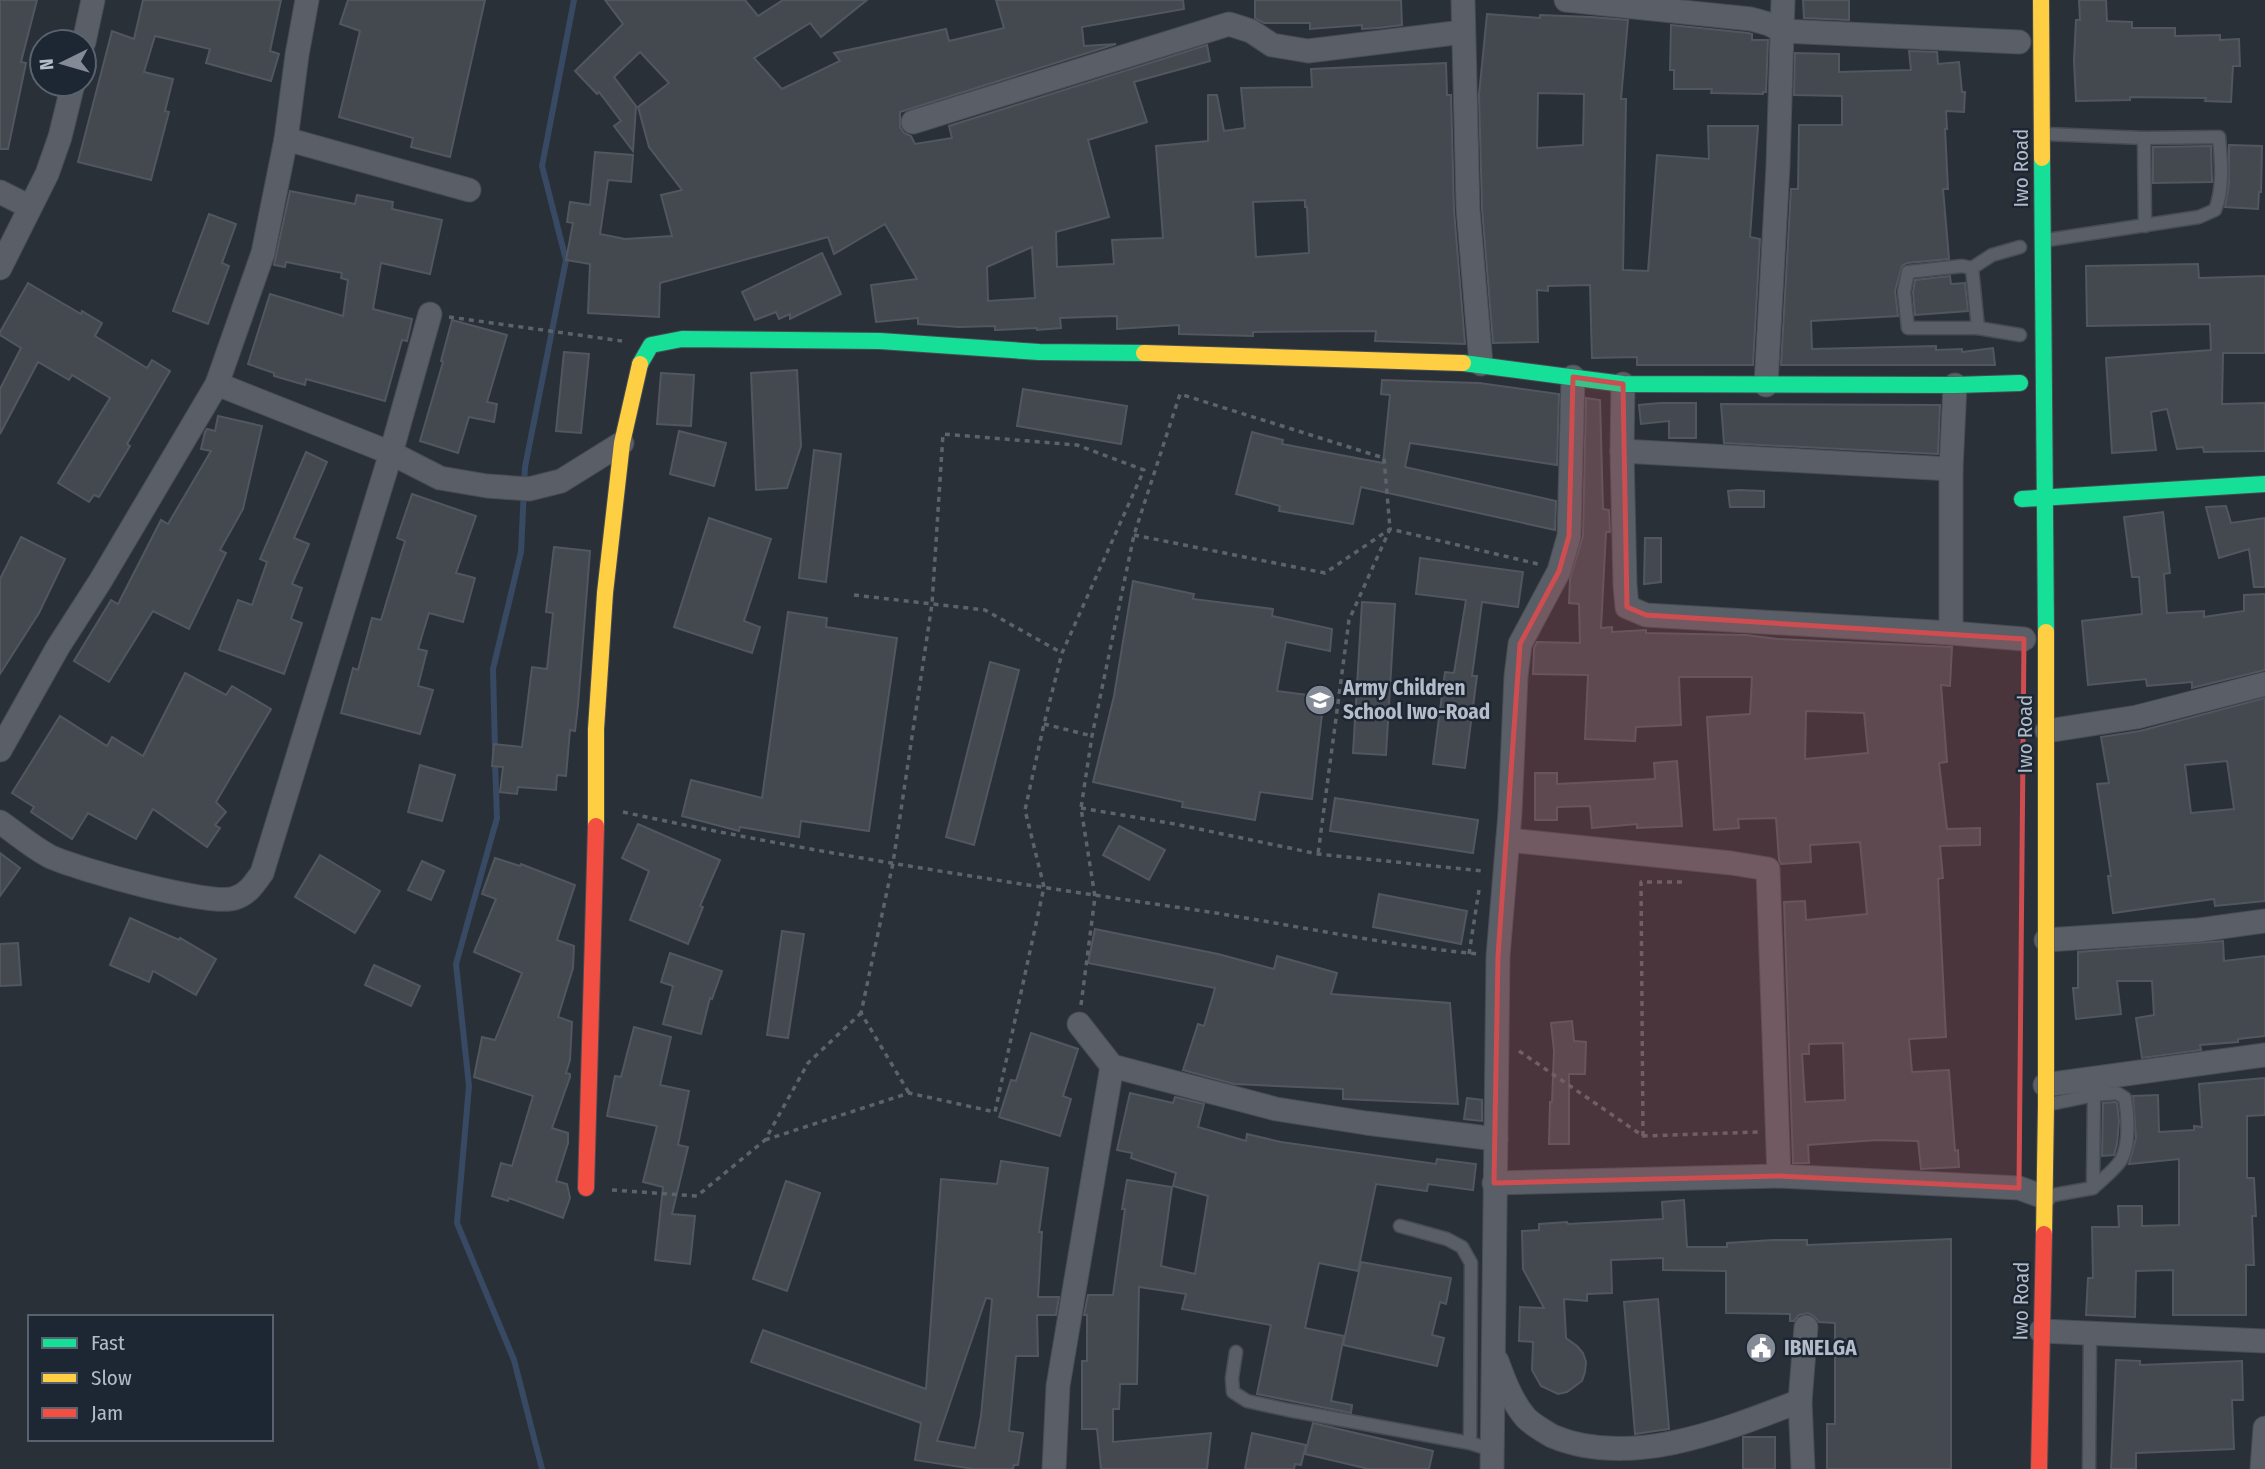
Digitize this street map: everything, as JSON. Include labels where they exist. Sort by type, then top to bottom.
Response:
[{"type":"main road","name":"Iwo Road","points":[[2039,1469],[2047,731],[2041,0]]},
{"type":"main road","points":[[586,1188],[597,806],[596,729],[604,593],[622,443],[637,369],[651,345],[682,340],[880,341],[1040,352],[1189,353],[1481,364],[1623,384],[2020,384]]},
{"type":"main road","points":[[2022,499],[2265,484]]},
{"type":"street","points":[[87,28],[93,0]]},
{"type":"street","points":[[0,750],[58,647],[101,580],[217,384],[263,253],[286,139],[307,0]]},
{"type":"street","points":[[1463,0],[1468,209],[1481,364]]},
{"type":"street","points":[[1566,0],[1751,19],[1783,32],[2019,40]]},
{"type":"street","points":[[1766,385],[1778,166],[1783,0]]},
{"type":"street","points":[[913,122],[1229,24],[1251,31],[1272,45],[1308,51],[1463,32]]},
{"type":"street","points":[[0,268],[47,174],[70,98]]},
{"type":"street","points":[[286,139],[469,190]]},
{"type":"street","points":[[0,192],[30,207]]},
{"type":"street","points":[[0,822],[47,855],[80,868],[199,898],[234,899],[251,889],[261,873],[391,453],[430,314]]},
{"type":"street","points":[[1492,1459],[1498,956],[1508,840],[1515,689],[1520,644],[1559,571],[1569,536],[1573,377]]},
{"type":"street","points":[[217,384],[391,453],[440,478],[523,489],[561,481],[622,443]]},
{"type":"street","points":[[1623,384],[1622,451],[1627,607],[1646,615],[1951,632],[2024,640]]},
{"type":"street","points":[[1951,632],[1951,470],[1955,385]]},
{"type":"street","points":[[1622,451],[1951,470]]},
{"type":"street","points":[[2047,731],[2137,718],[2265,684]]},
{"type":"street","points":[[1508,840],[1768,869],[1779,1176]]},
{"type":"street","points":[[2046,940],[2199,930],[2265,921]]},
{"type":"street","points":[[1079,1024],[1112,1066],[1276,1108],[1366,1124],[1496,1139]]},
{"type":"street","points":[[2045,1095],[2265,1055]]},
{"type":"street","points":[[1054,1469],[1058,1386],[1112,1066]]},
{"type":"street","points":[[1494,1184],[1779,1176],[2019,1188],[2044,1197]]},
{"type":"street","points":[[1802,1469],[1800,1401],[1806,1327]]},
{"type":"street","points":[[2041,1331],[2265,1341]]},
{"type":"street","points":[[1493,1352],[1508,1390],[1526,1418],[1572,1448],[1609,1455],[1649,1452],[1692,1443],[1800,1401]]},
{"type":"street","points":[[2262,1469],[2265,1428]]},
{"type":"lane","points":[[2042,134],[2144,138],[2219,137],[2221,155],[2220,198],[2215,210],[2199,217],[2042,241]]},
{"type":"lane","points":[[2144,138],[2145,226]]},
{"type":"lane","points":[[2020,246],[1992,255],[1972,268],[1962,266],[1908,272],[1904,292],[1908,328],[1978,328],[2020,335]]},
{"type":"lane","points":[[1972,268],[1978,328]]},
{"type":"lane","points":[[2044,1197],[2093,1188],[2121,1160],[2126,1145],[2127,1108],[2125,1098],[2117,1093],[2045,1095]]},
{"type":"lane","points":[[2093,1188],[2094,1094]]},
{"type":"lane","points":[[1400,1226],[1447,1239],[1462,1247],[1471,1264],[1470,1443]]},
{"type":"lane","points":[[2089,1469],[2090,1333]]},
{"type":"lane","points":[[1236,1352],[1233,1392],[1247,1401],[1470,1443],[1492,1459]]},
{"type":"path","points":[[430,314],[651,345]]},
{"type":"path","points":[[1079,1024],[1095,897],[1082,808],[1092,736],[1134,535],[1180,394],[1384,458],[1390,529],[1349,620],[1318,854]]},
{"type":"path","points":[[586,1188],[697,1196],[765,1140],[808,1063],[860,1013],[893,863],[932,604],[943,434],[1077,445],[1144,470],[1062,653],[1044,724],[1026,810],[1044,887],[995,1112],[909,1093],[765,1140]]},
{"type":"path","points":[[1134,535],[1325,573],[1390,529],[1548,566]]},
{"type":"path","points":[[854,595],[985,610],[1062,653]]},
{"type":"path","points":[[1044,724],[1092,736]]},
{"type":"path","points":[[597,806],[746,838],[1095,897],[1198,910],[1326,934],[1498,956]]},
{"type":"path","points":[[1082,808],[1318,854],[1482,871]]},
{"type":"path","points":[[1643,1136],[1641,882],[1692,882]]},
{"type":"path","points":[[860,1013],[909,1093]]},
{"type":"path","points":[[1496,1036],[1643,1136],[1758,1132]]},
{"type":"highlighted area","points":[[1573,377],[1623,384],[1627,607],[1646,615],[2024,639],[2019,1188],[1779,1176],[1494,1183],[1498,956],[1520,644],[1559,571],[1569,536]]},
{"type":"building","points":[[0,0],[37,0],[21,62],[26,63],[8,149],[0,149]]},
{"type":"building","points":[[143,0],[281,0],[270,51],[279,54],[271,81],[206,63],[210,49],[155,36],[144,72],[173,79],[165,111],[169,112],[151,180],[78,162],[95,98],[98,98],[98,85],[112,31],[134,39]]},
{"type":"building","points":[[348,0],[485,0],[450,157],[411,147],[413,138],[339,117],[360,31],[340,24]]},
{"type":"building","points":[[605,0],[745,0],[758,16],[783,0],[867,0],[821,37],[810,23],[754,58],[782,89],[840,61],[834,53],[946,29],[949,41],[1004,28],[996,0],[1183,0],[1184,9],[1082,27],[1084,46],[1116,44],[900,112],[900,127],[904,133],[911,136],[915,144],[952,138],[949,126],[1207,45],[1210,61],[1134,82],[1147,122],[1088,140],[1109,217],[1056,232],[1057,267],[1114,264],[1112,240],[1163,238],[1156,146],[1208,141],[1208,95],[1217,95],[1224,131],[1245,128],[1241,88],[1312,87],[1311,69],[1446,63],[1447,95],[1451,95],[1454,210],[1465,344],[1375,341],[1376,331],[1253,332],[1253,336],[1179,334],[1179,325],[1117,329],[1117,316],[1060,318],[1061,328],[1037,330],[995,330],[995,326],[918,324],[918,318],[876,322],[871,285],[917,279],[885,224],[834,254],[828,237],[660,283],[659,317],[588,313],[590,264],[566,260],[573,223],[567,222],[570,202],[590,205],[595,152],[633,155],[631,182],[608,180],[600,234],[625,239],[672,236],[661,195],[682,190],[649,147],[638,107],[669,83],[640,52],[614,77],[636,106],[633,151],[614,126],[621,121],[599,92],[597,94],[575,71],[623,24]],"holes":[[[1305,200],[1309,253],[1256,257],[1253,202]],[[1032,247],[1035,298],[988,301],[987,267]]]},
{"type":"building","points":[[1255,0],[1401,0],[1402,25],[1362,29],[1362,25],[1310,29],[1310,23],[1264,23],[1255,18]]},
{"type":"building","points":[[1803,0],[1849,0],[1849,20],[1804,18]]},
{"type":"building","points":[[2079,0],[2106,0],[2107,21],[2132,22],[2132,28],[2175,28],[2175,36],[2220,35],[2220,40],[2239,39],[2240,66],[2233,66],[2231,102],[2205,101],[2206,98],[2130,97],[2130,100],[2076,101],[2074,61],[2076,20],[2080,20]]},
{"type":"building","points":[[1487,14],[1628,20],[1621,99],[1626,99],[1623,270],[1648,271],[1657,155],[1709,159],[1708,126],[1758,126],[1750,237],[1760,239],[1753,365],[1637,365],[1637,357],[1592,358],[1590,285],[1548,286],[1548,291],[1537,290],[1538,342],[1493,343],[1482,208],[1479,95]],"holes":[[[1538,93],[1584,94],[1583,145],[1537,148]]]},
{"type":"building","points":[[1671,25],[1748,33],[1752,34],[1752,40],[1768,40],[1766,92],[1711,93],[1712,89],[1674,89],[1674,70],[1670,70]]},
{"type":"building","points":[[1909,51],[1937,52],[1938,64],[1959,62],[1962,92],[1965,92],[1964,112],[1946,111],[1948,189],[1943,189],[1949,259],[1907,263],[1902,266],[1895,291],[1898,316],[1811,321],[1812,349],[1936,346],[1936,350],[1962,349],[1962,352],[1993,348],[1995,365],[1781,365],[1791,189],[1798,189],[1799,125],[1842,125],[1842,96],[1794,95],[1795,53],[1839,54],[1839,72],[1911,70]]},
{"type":"building","points":[[2229,145],[2262,146],[2258,209],[2225,207],[2229,184]]},
{"type":"building","points":[[2211,146],[2212,182],[2153,183],[2153,147]]},
{"type":"building","points":[[290,191],[355,204],[357,195],[393,202],[392,209],[442,220],[430,274],[381,263],[373,309],[412,319],[407,341],[402,340],[385,401],[306,379],[305,385],[274,376],[274,373],[248,364],[270,294],[343,316],[348,280],[341,278],[342,273],[286,262],[285,267],[274,265]]},
{"type":"building","points":[[209,214],[236,224],[222,263],[229,266],[208,324],[173,311]]},
{"type":"building","points":[[822,253],[841,294],[790,319],[790,314],[779,319],[776,312],[755,320],[742,292]]},
{"type":"building","points":[[2198,264],[2199,278],[2265,276],[2265,353],[2223,353],[2222,404],[2265,403],[2265,451],[2204,452],[2203,447],[2177,449],[2167,409],[2151,412],[2156,450],[2112,453],[2106,358],[2211,350],[2210,324],[2087,326],[2086,266]]},
{"type":"building","points":[[1950,276],[1951,284],[1965,283],[1968,311],[1915,315],[1915,280]]},
{"type":"building","points":[[28,283],[102,323],[95,336],[147,368],[152,360],[170,371],[99,497],[94,495],[89,502],[58,483],[110,398],[72,375],[69,380],[38,362],[0,434],[0,389],[21,348],[0,335],[0,332]]},
{"type":"building","points":[[452,320],[507,335],[487,402],[497,404],[494,422],[469,417],[458,453],[420,441]]},
{"type":"building","points":[[564,352],[589,354],[581,433],[556,431]]},
{"type":"building","points":[[797,370],[801,446],[787,488],[756,490],[751,373]]},
{"type":"building","points":[[661,373],[694,375],[691,426],[657,424]]},
{"type":"building","points":[[1382,380],[1479,383],[1559,394],[1557,465],[1410,443],[1405,467],[1556,501],[1555,530],[1361,487],[1353,524],[1279,511],[1280,506],[1236,494],[1252,432],[1283,440],[1282,444],[1383,463],[1390,395],[1381,394]]},
{"type":"building","points":[[1023,389],[1127,406],[1121,444],[1017,426]]},
{"type":"building","points":[[1586,398],[1600,400],[1603,509],[1609,510],[1610,532],[1606,532],[1601,628],[1612,627],[1612,632],[1646,630],[1646,633],[1746,635],[1778,639],[1952,647],[1950,686],[1941,685],[1947,762],[1939,763],[1947,829],[1980,828],[1980,845],[1940,846],[1943,878],[1938,879],[1946,1037],[1909,1039],[1912,1072],[1949,1070],[1955,1151],[1958,1150],[1959,1167],[1921,1169],[1918,1141],[1877,1140],[1808,1145],[1809,1163],[1793,1163],[1784,902],[1805,901],[1806,920],[1867,914],[1860,842],[1810,845],[1811,862],[1781,864],[1776,818],[1738,819],[1739,828],[1714,830],[1707,717],[1750,714],[1752,677],[1679,677],[1681,725],[1636,727],[1635,741],[1585,739],[1588,675],[1533,674],[1534,648],[1537,642],[1580,643],[1579,604],[1569,603],[1570,579],[1583,536]],"holes":[[[1806,711],[1864,713],[1868,753],[1805,759]],[[1843,1043],[1845,1100],[1805,1102],[1802,1054],[1809,1054],[1809,1044]]]},
{"type":"building","points":[[1696,403],[1696,438],[1669,438],[1669,421],[1641,424],[1639,405]]},
{"type":"building","points":[[1721,404],[1940,405],[1938,454],[1724,443]]},
{"type":"building","points":[[218,416],[262,426],[243,509],[220,550],[226,553],[189,629],[153,611],[109,682],[74,661],[111,600],[118,604],[161,520],[168,524],[211,451],[201,449],[205,432],[207,429],[215,431]]},
{"type":"building","points":[[679,431],[726,443],[714,486],[670,474]]},
{"type":"building","points":[[814,450],[841,454],[826,582],[799,578]]},
{"type":"building","points":[[306,452],[327,462],[294,538],[309,544],[292,584],[302,588],[291,619],[302,623],[284,674],[219,650],[238,600],[252,605],[267,562],[260,559]]},
{"type":"building","points":[[1728,491],[1764,491],[1764,507],[1730,507]]},
{"type":"building","points":[[412,494],[476,516],[456,573],[475,578],[463,622],[429,613],[418,649],[427,651],[418,686],[433,690],[420,734],[341,713],[353,668],[358,670],[372,618],[381,620],[405,541],[397,538]]},
{"type":"building","points":[[2226,506],[2231,523],[2265,518],[2265,587],[2254,587],[2249,549],[2219,558],[2206,507]]},
{"type":"building","points":[[2163,512],[2170,573],[2164,574],[2167,613],[2204,611],[2204,617],[2244,611],[2244,595],[2265,594],[2265,670],[2192,688],[2192,682],[2147,686],[2146,679],[2088,685],[2082,621],[2142,614],[2139,577],[2132,577],[2124,517]]},
{"type":"building","points":[[709,518],[771,539],[744,621],[760,627],[752,653],[674,627]]},
{"type":"building","points":[[21,537],[65,559],[39,613],[0,674],[0,579]]},
{"type":"building","points":[[1645,538],[1661,538],[1661,582],[1644,584]]},
{"type":"building","points":[[554,547],[590,551],[578,705],[575,731],[570,730],[566,776],[557,775],[556,790],[518,787],[517,794],[500,792],[503,767],[492,766],[494,744],[522,747],[532,667],[547,669],[553,613],[546,612]]},
{"type":"building","points":[[1420,558],[1523,572],[1518,607],[1482,602],[1472,676],[1477,676],[1465,768],[1433,764],[1445,672],[1454,673],[1466,600],[1416,594]]},
{"type":"building","points":[[1133,581],[1194,594],[1193,599],[1273,609],[1272,616],[1332,629],[1330,651],[1286,642],[1277,691],[1324,697],[1312,799],[1260,792],[1255,820],[1182,807],[1183,802],[1093,782],[1114,696]]},
{"type":"building","points":[[1362,602],[1395,604],[1386,755],[1353,753]]},
{"type":"building","points":[[788,612],[827,618],[826,627],[897,638],[869,831],[801,821],[799,837],[740,827],[739,831],[682,816],[691,780],[762,798]]},
{"type":"building","points":[[990,662],[1019,670],[974,845],[946,837]]},
{"type":"building","points":[[185,673],[226,695],[232,686],[271,709],[216,802],[226,812],[215,825],[220,828],[207,847],[153,809],[136,839],[88,813],[72,839],[31,812],[34,807],[12,793],[60,716],[107,746],[112,737],[143,756]]},
{"type":"building","points":[[2265,698],[2265,901],[2215,906],[2214,899],[2113,913],[2108,876],[2111,876],[2097,784],[2109,783],[2101,737],[2140,731]],"holes":[[[2227,761],[2234,809],[2191,813],[2185,765]]]},
{"type":"building","points":[[1677,761],[1682,826],[1637,828],[1637,824],[1592,828],[1590,806],[1557,807],[1557,820],[1535,820],[1535,773],[1557,773],[1557,784],[1655,779],[1654,763]]},
{"type":"building","points":[[420,765],[455,775],[442,821],[408,812]]},
{"type":"building","points":[[1335,798],[1478,820],[1473,853],[1330,831]]},
{"type":"building","points":[[638,824],[720,860],[700,906],[703,907],[688,944],[630,920],[649,871],[622,858]]},
{"type":"building","points":[[1119,826],[1165,850],[1149,880],[1103,855]]},
{"type":"building","points":[[0,853],[20,868],[0,896]]},
{"type":"building","points":[[320,855],[380,891],[355,933],[295,897]]},
{"type":"building","points":[[495,858],[520,866],[521,864],[575,885],[557,940],[574,946],[573,968],[558,1017],[572,1022],[570,1060],[566,1073],[570,1074],[570,1077],[552,1128],[568,1133],[568,1143],[556,1181],[567,1184],[570,1198],[563,1218],[509,1198],[508,1201],[492,1196],[501,1163],[512,1166],[533,1096],[474,1077],[482,1037],[495,1040],[522,973],[474,952],[496,899],[482,894]]},
{"type":"building","points":[[422,861],[444,871],[431,900],[408,890]]},
{"type":"building","points":[[1379,894],[1467,911],[1461,944],[1373,927]]},
{"type":"building","points":[[130,918],[179,940],[180,938],[216,959],[196,995],[153,971],[149,982],[110,965]]},
{"type":"building","points":[[1095,929],[1218,954],[1274,969],[1277,956],[1337,973],[1331,994],[1450,1003],[1458,1104],[1343,1099],[1343,1089],[1234,1084],[1183,1070],[1198,1024],[1204,1026],[1215,988],[1088,963]]},
{"type":"building","points":[[782,931],[804,934],[788,1038],[767,1035]]},
{"type":"building","points":[[2223,941],[2224,961],[2265,956],[2265,1036],[2238,1039],[2238,1042],[2200,1045],[2201,1050],[2142,1058],[2136,1018],[2154,1015],[2152,981],[2117,981],[2121,1014],[2076,1019],[2073,988],[2078,988],[2078,952]]},
{"type":"building","points":[[18,943],[21,985],[0,986],[0,944]]},
{"type":"building","points":[[670,953],[722,971],[712,999],[710,998],[701,1034],[663,1024],[673,986],[661,982]]},
{"type":"building","points":[[374,965],[420,986],[411,1006],[365,985]]},
{"type":"building","points":[[1572,1021],[1574,1041],[1586,1042],[1585,1074],[1569,1074],[1569,1144],[1549,1144],[1554,1051],[1551,1023]]},
{"type":"building","points":[[634,1027],[671,1037],[660,1085],[689,1091],[678,1145],[688,1147],[672,1214],[695,1216],[690,1264],[655,1260],[663,1187],[643,1182],[657,1126],[607,1116],[615,1076],[621,1077]]},
{"type":"building","points":[[1031,1033],[1078,1049],[1063,1096],[1071,1099],[1060,1136],[999,1117],[1011,1080],[1016,1081]]},
{"type":"building","points":[[2265,1078],[2265,1115],[2247,1116],[2247,1178],[2254,1178],[2256,1216],[2252,1216],[2254,1265],[2246,1265],[2246,1315],[2173,1315],[2173,1270],[2136,1271],[2135,1317],[2086,1315],[2088,1278],[2093,1278],[2092,1227],[2119,1227],[2118,1206],[2142,1206],[2142,1226],[2179,1225],[2179,1159],[2129,1164],[2136,1138],[2133,1096],[2158,1095],[2159,1132],[2194,1130],[2194,1126],[2202,1127],[2199,1084]]},
{"type":"building","points":[[1130,1093],[1173,1103],[1175,1097],[1204,1104],[1198,1127],[1246,1141],[1247,1134],[1281,1142],[1436,1164],[1437,1159],[1476,1164],[1473,1190],[1428,1184],[1427,1191],[1376,1184],[1358,1271],[1319,1263],[1305,1328],[1344,1336],[1331,1401],[1352,1405],[1351,1413],[1257,1394],[1271,1325],[1182,1309],[1186,1294],[1139,1287],[1137,1384],[1120,1384],[1119,1409],[1113,1409],[1113,1442],[1211,1433],[1207,1469],[1101,1469],[1097,1429],[1082,1429],[1082,1361],[1087,1361],[1087,1315],[1084,1315],[1088,1295],[1113,1295],[1127,1180],[1172,1187],[1161,1266],[1195,1274],[1208,1196],[1173,1186],[1176,1173],[1131,1158],[1132,1153],[1117,1150]]},
{"type":"building","points":[[1467,1098],[1482,1100],[1482,1121],[1464,1119]]},
{"type":"building","points":[[2115,1102],[2119,1121],[2117,1144],[2114,1155],[2102,1156],[2103,1103]]},
{"type":"building","points":[[1001,1161],[1048,1168],[1039,1232],[1042,1232],[1038,1297],[1059,1297],[1056,1315],[1037,1315],[1038,1356],[1016,1356],[1009,1431],[1023,1433],[1018,1465],[1014,1465],[1013,1469],[974,1469],[915,1460],[921,1423],[751,1362],[763,1330],[926,1389],[941,1179],[997,1184]],"holes":[[[986,1298],[992,1299],[981,1416],[975,1448],[937,1441]]]},
{"type":"building","points":[[786,1181],[820,1193],[787,1291],[753,1279]]},
{"type":"building","points":[[1684,1200],[1687,1247],[1727,1247],[1727,1243],[1773,1240],[1807,1240],[1807,1245],[1951,1239],[1951,1469],[1827,1469],[1827,1424],[1835,1424],[1835,1323],[1819,1322],[1808,1313],[1790,1321],[1790,1314],[1726,1313],[1726,1271],[1663,1270],[1663,1258],[1611,1260],[1612,1293],[1587,1294],[1587,1301],[1564,1299],[1566,1338],[1583,1353],[1585,1372],[1582,1381],[1567,1392],[1558,1394],[1541,1386],[1532,1370],[1533,1342],[1519,1341],[1520,1307],[1544,1308],[1523,1269],[1522,1231],[1539,1230],[1539,1224],[1663,1219],[1662,1202]]},
{"type":"building","points":[[1361,1262],[1451,1278],[1446,1304],[1440,1302],[1432,1335],[1444,1338],[1437,1366],[1343,1345]]},
{"type":"building","points":[[1658,1299],[1669,1429],[1635,1434],[1624,1302]]},
{"type":"building","points":[[2116,1360],[2140,1361],[2140,1365],[2242,1361],[2243,1400],[2232,1400],[2234,1449],[2136,1453],[2136,1469],[2111,1469]]},
{"type":"building","points":[[1313,1423],[1433,1451],[1429,1469],[1369,1469],[1305,1454]]},
{"type":"building","points":[[1252,1433],[1306,1445],[1301,1465],[1295,1464],[1294,1469],[1245,1469]]},
{"type":"building","points":[[1743,1437],[1775,1437],[1775,1469],[1743,1469]]},
{"type":"waterway","points":[[495,750],[493,669],[521,552],[525,467],[566,260],[542,166],[574,0]]},
{"type":"waterway","points":[[495,761],[497,818],[456,964],[469,1086],[457,1223],[514,1360],[542,1469]]},
{"type":"traffic: fast","points":[[2042,158],[2046,632]]},
{"type":"traffic: fast","points":[[640,364],[651,345],[682,339],[880,341],[1039,352],[1144,353]]},
{"type":"traffic: fast","points":[[1463,363],[1623,384],[2020,383]]},
{"type":"traffic: fast","points":[[2022,499],[2265,484]]},
{"type":"traffic: slow","points":[[2041,0],[2042,158]]},
{"type":"traffic: slow","points":[[1144,353],[1463,363]]},
{"type":"traffic: slow","points":[[596,826],[596,729],[605,593],[622,443],[640,364]]},
{"type":"traffic: slow","points":[[2044,1234],[2046,632]]},
{"type":"traffic: jam","points":[[586,1188],[596,826]]},
{"type":"traffic: jam","points":[[2039,1469],[2044,1234]]},
{"type":"place","name":"Army Children School Iwo-Road","points":[[1320,700]]},
{"type":"place","name":"IBNELGA","points":[[1761,1348]]}]
